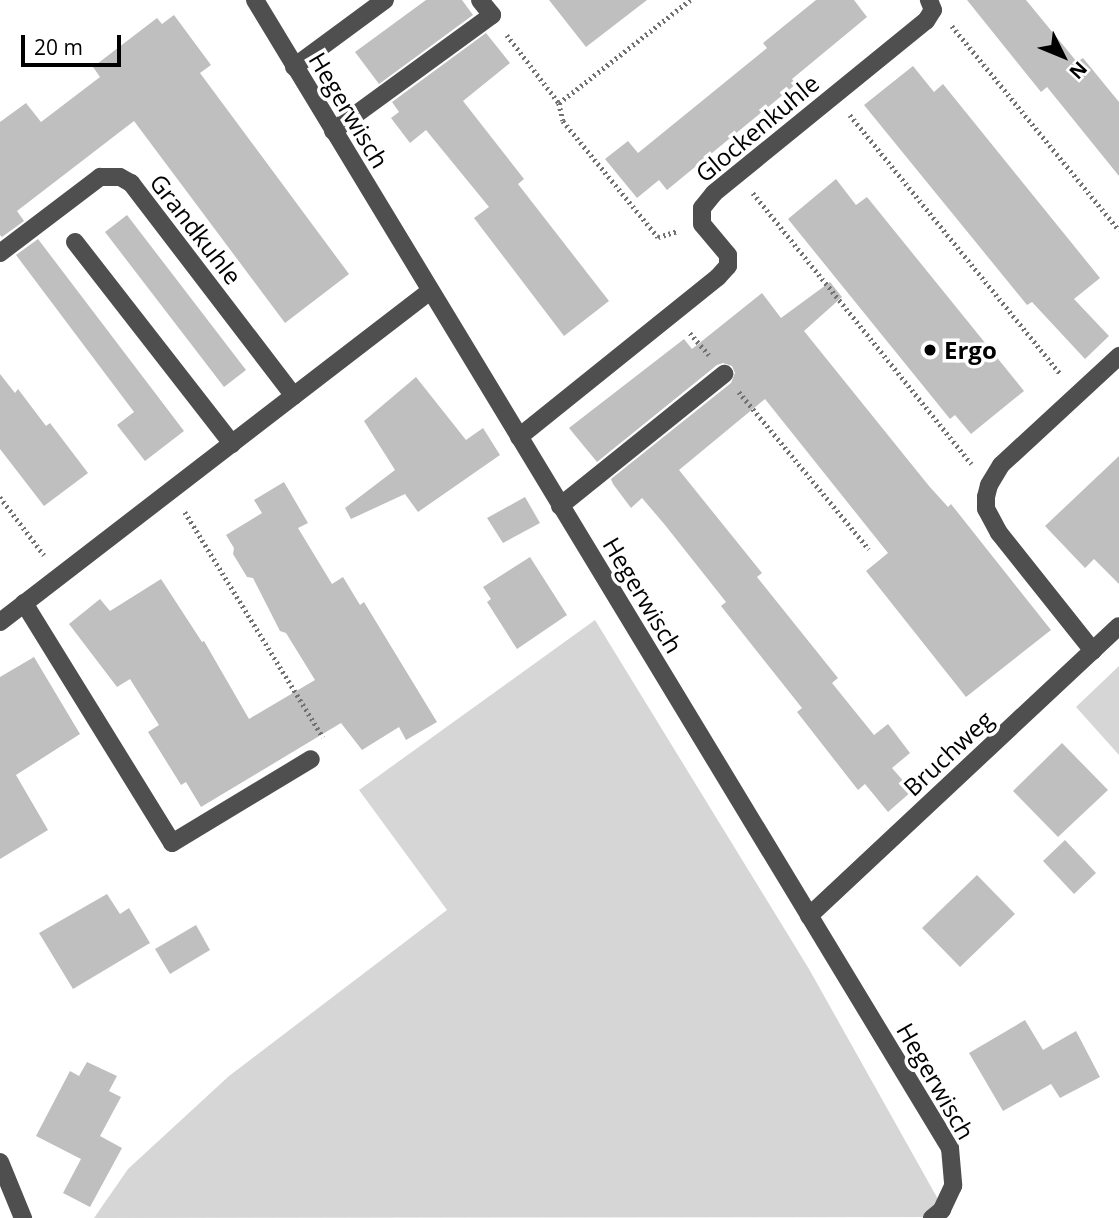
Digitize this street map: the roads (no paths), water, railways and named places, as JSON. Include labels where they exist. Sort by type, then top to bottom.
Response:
[{"type":"street","name":"Hegerwisch","points":[[255,0],[950,1148],[953,1186],[942,1210],[932,1218]]},
{"type":"street","points":[[294,67],[385,0]]},
{"type":"street","points":[[333,131],[492,15],[480,0]]},
{"type":"street","name":"Glockenkuhle","points":[[519,437],[727,266],[728,255],[702,224],[702,208],[714,193],[737,173],[926,21],[931,5]]},
{"type":"street","name":"Grandkuhle","points":[[0,253],[100,177],[120,177],[131,183],[294,396]]},
{"type":"street","points":[[75,242],[232,444]]},
{"type":"street","points":[[0,622],[430,291]]},
{"type":"street","points":[[1093,651],[990,521],[986,509],[989,485],[1001,465],[1119,356]]},
{"type":"street","points":[[560,506],[724,374]]},
{"type":"street","points":[[24,603],[172,843],[311,759]]},
{"type":"street","name":"Bruchweg","points":[[809,916],[1119,626]]},
{"type":"street","points":[[0,1162],[23,1218]]},
{"type":"place","name":"Ergo","points":[[930,350]]}]
